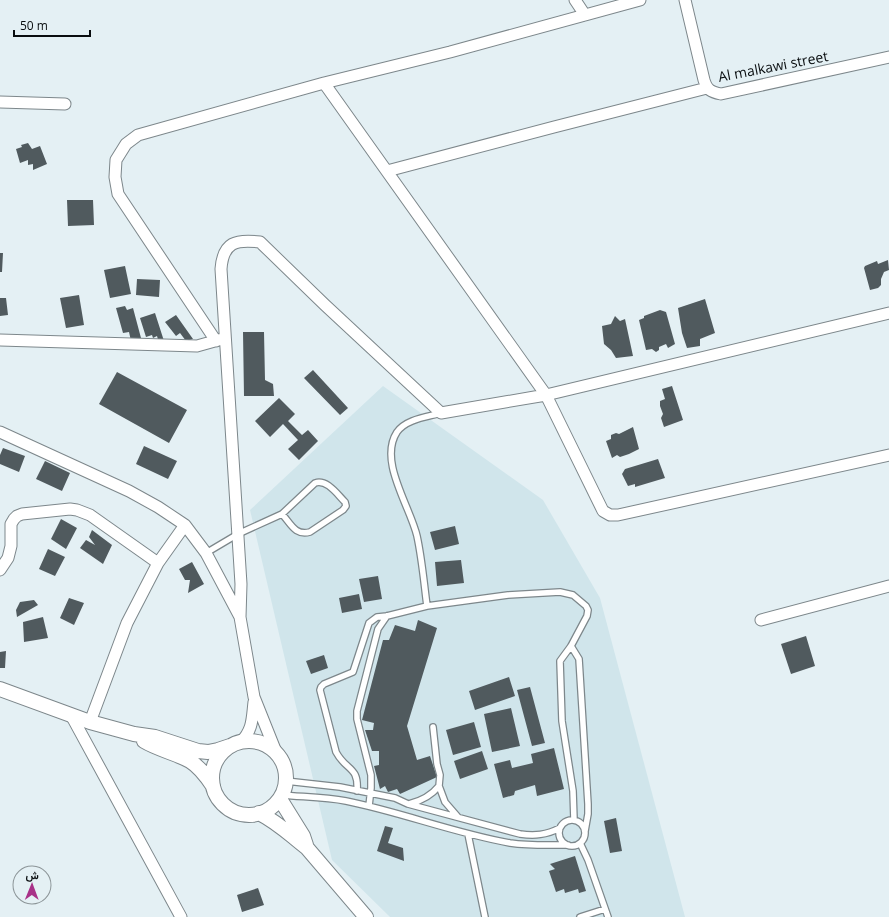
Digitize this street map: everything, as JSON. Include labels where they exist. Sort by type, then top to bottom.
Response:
[{"type":"street","points":[[575,0],[585,15]]},
{"type":"street","points":[[221,340],[118,194],[115,177],[116,160],[126,144],[138,135],[324,83],[458,50],[640,0]]},
{"type":"street","name":"Al malkawi street","points":[[685,0],[704,80],[707,88],[713,92],[721,94],[889,57]]},
{"type":"street","points":[[324,83],[546,394],[604,511],[610,515],[618,516],[889,455]]},
{"type":"street","points":[[387,171],[707,88]]},
{"type":"street","points":[[0,102],[65,104]]},
{"type":"street","points":[[276,752],[254,697],[240,616],[242,584],[221,340],[221,269],[222,257],[226,249],[237,242],[260,242],[441,413],[546,394],[889,313]]},
{"type":"street","points":[[0,340],[197,346],[221,340]]},
{"type":"street","points":[[0,432],[129,491],[158,507],[184,525],[206,553],[240,616]]},
{"type":"street","points":[[0,570],[9,552],[12,524],[14,519],[22,514],[60,509],[77,510],[90,515],[158,562]]},
{"type":"street","points":[[90,722],[127,623],[158,562],[184,525]]},
{"type":"street","points":[[761,620],[889,586]]},
{"type":"street","points":[[0,689],[90,722],[134,734],[155,737],[198,750],[208,752],[236,744],[254,741],[266,744],[276,752],[282,760],[286,771],[286,782],[281,797],[271,808],[259,814],[248,815],[236,812],[226,806],[218,797],[208,777],[191,761],[151,745],[134,734]]},
{"type":"street","points":[[213,786],[212,775],[215,764],[221,754],[247,736],[251,728],[254,697]]},
{"type":"street","points":[[71,715],[181,917]]},
{"type":"street","points":[[281,797],[303,836],[307,848]]},
{"type":"street","points":[[259,814],[280,825],[307,848],[366,917]]},
{"type":"lane","points":[[427,606],[416,536],[393,471],[391,455],[392,442],[398,431],[410,422],[441,413]]},
{"type":"lane","points":[[206,553],[238,534],[282,514],[315,484],[320,482],[326,483],[345,502],[346,506],[343,510],[310,532],[304,534],[296,531],[282,514]]},
{"type":"lane","points":[[357,791],[358,780],[356,775],[340,760],[336,752],[320,690],[321,687],[353,672],[369,623],[377,617],[427,606],[508,595],[560,592],[574,595],[586,606],[588,610],[587,616],[571,646],[560,661],[562,720],[573,791],[574,820]]},
{"type":"lane","points":[[369,806],[371,794],[371,775],[357,710],[378,629],[387,616]]},
{"type":"lane","points":[[281,797],[335,799],[369,806],[468,834],[529,845],[572,846],[580,843],[583,840],[587,823],[588,809],[579,659],[571,646]]},
{"type":"lane","points":[[432,727],[440,775],[439,786],[445,802],[459,818]]},
{"type":"lane","points":[[286,782],[318,784],[395,798],[408,804],[520,834],[532,836],[543,835],[560,828],[565,822],[574,820],[581,824],[584,832]]},
{"type":"lane","points":[[408,804],[425,798],[435,792],[439,786]]},
{"type":"lane","points":[[560,828],[559,836],[561,840],[568,845]]},
{"type":"lane","points":[[468,834],[485,917]]},
{"type":"lane","points":[[580,843],[588,860],[608,917]]},
{"type":"lane","points":[[580,917],[605,909]]},
{"type":"shaded area","points":[[383,386],[543,500],[600,598],[685,917],[390,917],[332,860],[250,510]]},
{"type":"building","points":[[28,143],[32,149],[40,146],[47,164],[33,170],[33,164],[28,165],[28,160],[20,163],[16,149],[22,147],[21,145]]},
{"type":"building","points":[[67,200],[93,200],[94,225],[68,226]]},
{"type":"building","points":[[0,253],[3,253],[2,272],[0,272]]},
{"type":"building","points":[[888,260],[889,270],[884,272],[881,279],[881,285],[878,288],[870,290],[864,268],[865,266],[877,261],[878,264]]},
{"type":"building","points":[[125,266],[131,294],[110,298],[104,270]]},
{"type":"building","points":[[137,279],[160,280],[159,297],[136,295]]},
{"type":"building","points":[[79,295],[84,325],[66,328],[60,298]]},
{"type":"building","points":[[0,298],[6,298],[8,315],[0,316]]},
{"type":"building","points":[[705,299],[715,333],[700,339],[700,346],[687,348],[682,333],[678,308]]},
{"type":"building","points":[[125,306],[127,310],[133,308],[141,338],[131,341],[129,332],[123,333],[116,308]]},
{"type":"building","points":[[660,310],[666,312],[675,344],[668,348],[666,344],[659,347],[659,350],[656,352],[652,349],[646,350],[639,320],[644,318],[644,316]]},
{"type":"building","points":[[155,313],[164,341],[159,343],[157,336],[153,338],[152,335],[146,337],[140,318]]},
{"type":"building","points":[[176,315],[193,339],[186,341],[180,333],[176,336],[165,322]]},
{"type":"building","points":[[615,316],[620,321],[625,319],[633,356],[616,358],[611,350],[604,344],[602,326],[611,324]]},
{"type":"building","points":[[243,332],[264,332],[265,380],[273,384],[274,396],[244,396]]},
{"type":"building","points":[[313,370],[348,408],[340,415],[304,378]]},
{"type":"building","points":[[117,372],[187,410],[169,443],[99,404]]},
{"type":"building","points":[[672,386],[683,420],[664,427],[661,418],[663,414],[660,406],[660,401],[665,399],[662,389]]},
{"type":"building","points":[[279,398],[295,414],[288,421],[302,435],[308,430],[318,441],[299,460],[288,449],[298,440],[283,424],[270,437],[255,421]]},
{"type":"building","points":[[633,427],[639,449],[620,457],[617,455],[612,458],[606,441],[611,439],[611,435],[616,433],[619,434]]},
{"type":"building","points":[[144,446],[177,461],[168,479],[136,464]]},
{"type":"building","points":[[3,448],[25,456],[19,472],[0,464],[0,455]]},
{"type":"building","points":[[658,459],[665,478],[635,487],[635,484],[628,486],[622,474],[625,469]]},
{"type":"building","points":[[45,461],[70,473],[62,491],[36,479]]},
{"type":"building","points":[[61,519],[77,528],[66,549],[51,539]]},
{"type":"building","points":[[455,526],[459,544],[435,550],[430,532]]},
{"type":"building","points":[[92,530],[112,545],[103,564],[80,548],[86,540],[95,545],[89,537]]},
{"type":"building","points":[[48,549],[65,557],[55,576],[39,569]]},
{"type":"building","points":[[461,560],[464,583],[437,586],[435,562]]},
{"type":"building","points":[[192,562],[204,584],[188,593],[190,580],[185,580],[179,569]]},
{"type":"building","points":[[378,576],[382,599],[364,602],[359,579]]},
{"type":"building","points":[[359,594],[362,609],[342,613],[339,598]]},
{"type":"building","points":[[69,598],[84,603],[74,625],[60,618]]},
{"type":"building","points":[[34,600],[38,605],[17,617],[16,610],[20,602]]},
{"type":"building","points":[[43,617],[48,638],[24,642],[23,622]]},
{"type":"building","points":[[418,620],[437,628],[407,726],[417,760],[430,756],[437,777],[400,794],[397,789],[388,792],[385,786],[380,789],[374,766],[379,765],[379,751],[372,751],[365,730],[373,730],[374,723],[362,720],[383,640],[389,640],[395,625],[415,631]]},
{"type":"building","points":[[806,636],[815,666],[791,674],[781,644]]},
{"type":"building","points":[[6,651],[5,668],[0,668],[0,652]]},
{"type":"building","points":[[324,655],[328,668],[311,674],[306,661]]},
{"type":"building","points":[[509,677],[515,696],[475,710],[469,691]]},
{"type":"building","points":[[530,687],[545,743],[532,746],[517,690]]},
{"type":"building","points":[[511,708],[520,746],[492,752],[484,714]]},
{"type":"building","points":[[474,722],[481,747],[453,755],[446,730]]},
{"type":"building","points":[[554,748],[564,789],[537,796],[535,785],[515,791],[514,795],[503,798],[494,764],[510,760],[512,768],[533,763],[531,754]]},
{"type":"building","points":[[482,751],[488,769],[460,779],[454,761]]},
{"type":"building","points":[[616,818],[622,851],[610,853],[604,821]]},
{"type":"building","points":[[385,826],[393,828],[388,843],[403,848],[404,861],[377,851]]},
{"type":"building","points":[[575,856],[586,891],[579,893],[578,889],[565,893],[564,889],[556,892],[549,871],[555,869],[550,864]]},
{"type":"building","points":[[258,888],[264,905],[242,912],[237,895]]}]
